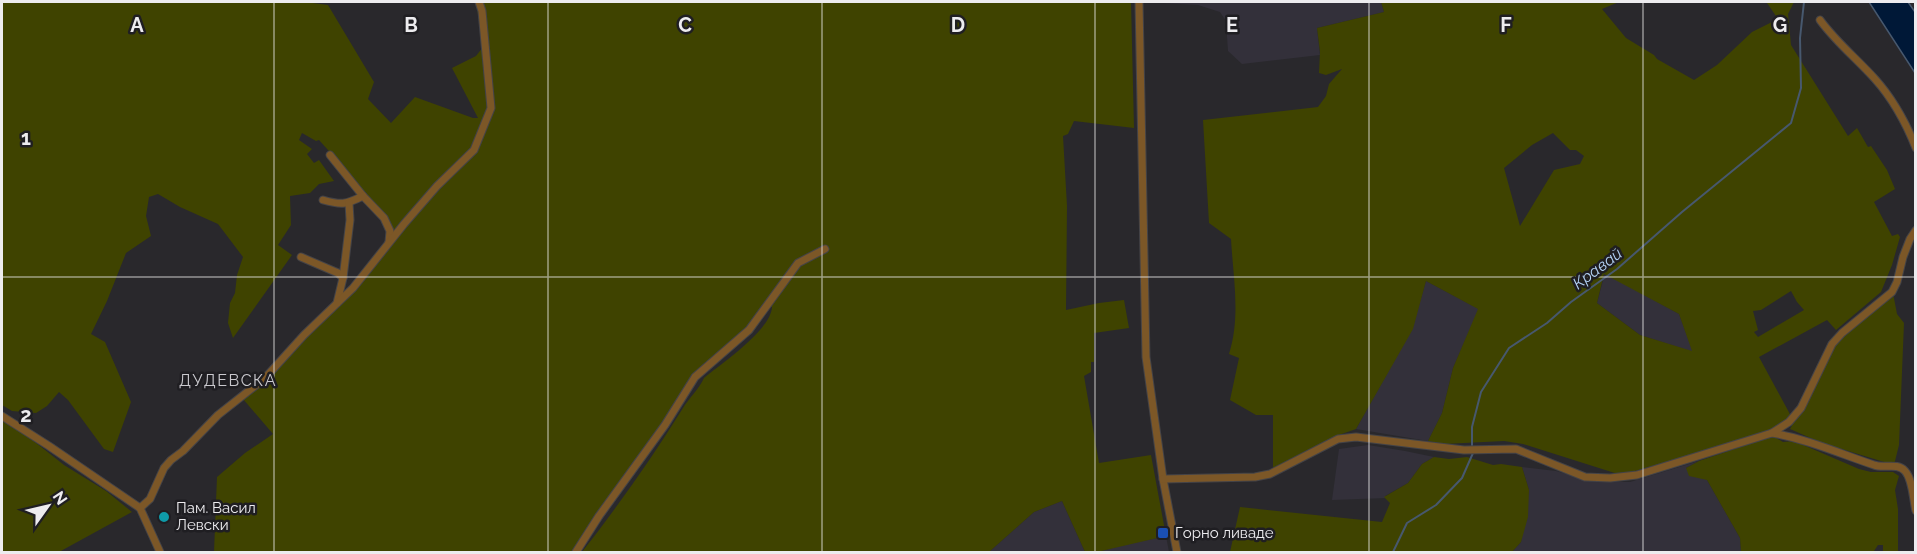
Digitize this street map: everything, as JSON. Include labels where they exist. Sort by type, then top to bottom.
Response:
[{"type":"street","points":[[140,508],[150,499],[164,468],[171,460],[218,415],[265,378],[304,334],[353,288],[388,242],[437,186],[474,150],[491,108],[482,11],[479,2]]},
{"type":"street","points":[[1139,2],[1146,357],[1163,479],[1178,552]]},
{"type":"street","points":[[1820,20],[1831,36],[1876,80],[1905,122],[1916,148]]},
{"type":"street","points":[[330,155],[384,218],[390,231],[388,242]]},
{"type":"street","points":[[323,200],[341,205],[363,196]]},
{"type":"street","points":[[337,303],[343,278],[350,220],[349,203]]},
{"type":"street","points":[[1163,479],[1255,477],[1270,474],[1338,439],[1356,437],[1464,450],[1516,449],[1585,477],[1610,478],[1637,475],[1772,434],[1789,422],[1801,408],[1832,344],[1892,292],[1903,257],[1916,230]]},
{"type":"street","points":[[576,552],[599,516],[665,425],[695,377],[749,330],[798,263],[825,249]]},
{"type":"street","points":[[301,257],[338,273],[343,278]]},
{"type":"street","points":[[2,416],[140,508],[160,552]]},
{"type":"street","points":[[1772,434],[1788,436],[1878,467],[1902,468],[1909,479],[1916,510]]},
{"type":"shaded area","points":[[2,2],[305,2],[328,5],[374,82],[368,99],[391,123],[415,97],[478,118],[452,68],[476,56],[483,47],[476,2],[1131,2],[1134,128],[1074,121],[1068,134],[1063,136],[1067,206],[1066,310],[1124,300],[1129,328],[1094,333],[1094,362],[1091,362],[1091,372],[1084,376],[1099,463],[1151,455],[1166,536],[1097,552],[1085,552],[1062,501],[1034,512],[989,552],[582,552],[634,482],[704,378],[755,336],[770,316],[772,307],[770,306],[753,332],[698,379],[573,552],[214,552],[217,477],[245,453],[273,434],[243,399],[346,297],[444,176],[391,234],[329,151],[319,140],[316,141],[302,133],[299,140],[312,149],[307,154],[314,163],[319,160],[334,181],[319,184],[310,193],[290,196],[291,225],[278,245],[292,255],[233,338],[228,323],[230,303],[235,293],[237,275],[243,257],[218,224],[158,194],[149,197],[146,216],[151,236],[126,253],[91,334],[105,342],[131,402],[113,452],[104,449],[68,400],[59,392],[47,406],[36,413],[12,411],[2,405]]},
{"type":"shaded area","points":[[1145,2],[1381,2],[1384,12],[1317,28],[1320,55],[1242,64],[1228,51],[1226,21],[1220,12],[1198,5]]},
{"type":"shaded area","points":[[1381,2],[1619,2],[1602,9],[1626,38],[1694,80],[1717,65],[1752,32],[1778,19],[1767,3],[1760,2],[1794,2],[1788,14],[1791,45],[1848,136],[1857,128],[1868,147],[1871,146],[1887,170],[1895,189],[1874,202],[1892,236],[1898,234],[1900,237],[1881,292],[1836,330],[1827,320],[1759,357],[1791,416],[1773,431],[1621,475],[1523,444],[1504,441],[1444,444],[1428,441],[1442,413],[1453,368],[1478,309],[1426,281],[1413,329],[1356,429],[1336,436],[1273,468],[1273,415],[1256,415],[1230,400],[1239,358],[1229,354],[1235,325],[1231,239],[1209,223],[1203,120],[1318,107],[1326,96],[1329,84],[1342,69],[1326,75],[1319,73],[1320,52],[1317,28],[1384,12]],"holes":[[[1553,133],[1570,150],[1576,150],[1584,156],[1580,164],[1554,170],[1520,226],[1504,168],[1532,145]],[[1604,274],[1679,314],[1692,351],[1640,335],[1597,303]],[[1791,291],[1804,310],[1758,337],[1754,332],[1758,330],[1753,311],[1761,310]]]},
{"type":"shaded area","points":[[1605,273],[1679,314],[1693,352],[1640,335],[1597,303]]},
{"type":"shaded area","points":[[1426,281],[1479,309],[1453,368],[1442,413],[1428,441],[1356,429],[1412,329]]},
{"type":"shaded area","points":[[1893,293],[1897,314],[1904,323],[1899,445],[1894,465],[1822,443],[1790,429],[1839,338]]},
{"type":"shaded area","points":[[2,416],[64,465],[106,491],[132,512],[59,552],[2,552]]},
{"type":"shaded area","points":[[1773,436],[1783,442],[1794,441],[1859,469],[1871,472],[1893,472],[1899,476],[1895,490],[1898,509],[1898,552],[1883,552],[1883,545],[1878,545],[1874,551],[1878,552],[1741,552],[1740,538],[1707,480],[1689,476],[1686,468],[1699,461]]},
{"type":"shaded area","points":[[1368,445],[1434,457],[1422,464],[1408,483],[1385,496],[1387,498],[1332,500],[1339,449]]},
{"type":"shaded area","points":[[1434,457],[1449,459],[1467,457],[1493,465],[1522,467],[1529,490],[1528,517],[1521,542],[1512,552],[1230,552],[1240,507],[1382,522],[1390,503],[1384,497],[1408,483],[1422,464]]},
{"type":"shaded area","points":[[1699,461],[1686,468],[1707,480],[1740,538],[1741,552],[1512,552],[1521,542],[1529,490],[1522,467],[1556,471],[1591,481],[1630,482]]},
{"type":"shaded area","points":[[1062,501],[1085,552],[989,552],[1034,512]]},
{"type":"shaded area","points":[[1166,536],[1169,552],[1097,552],[1120,546]]},
{"type":"water","points":[[1869,2],[1908,2],[1915,12],[1915,73]]},
{"type":"waterway","name":"Кравай","points":[[1472,447],[1472,427],[1481,392],[1509,348],[1547,323],[1571,302],[1617,269],[1682,212],[1791,123],[1801,88],[1800,38],[1804,2]]},
{"type":"waterway","name":"Кравай","points":[[1393,552],[1407,523],[1436,505],[1462,478],[1473,453]]},
{"type":"place","name":"Пам. Васил Левски","points":[[164,517]]},
{"type":"place","name":"Горно ливаде","points":[[1163,533]]},
{"type":"district","name":"ДУДЕВСКА","points":[[228,380]]}]
